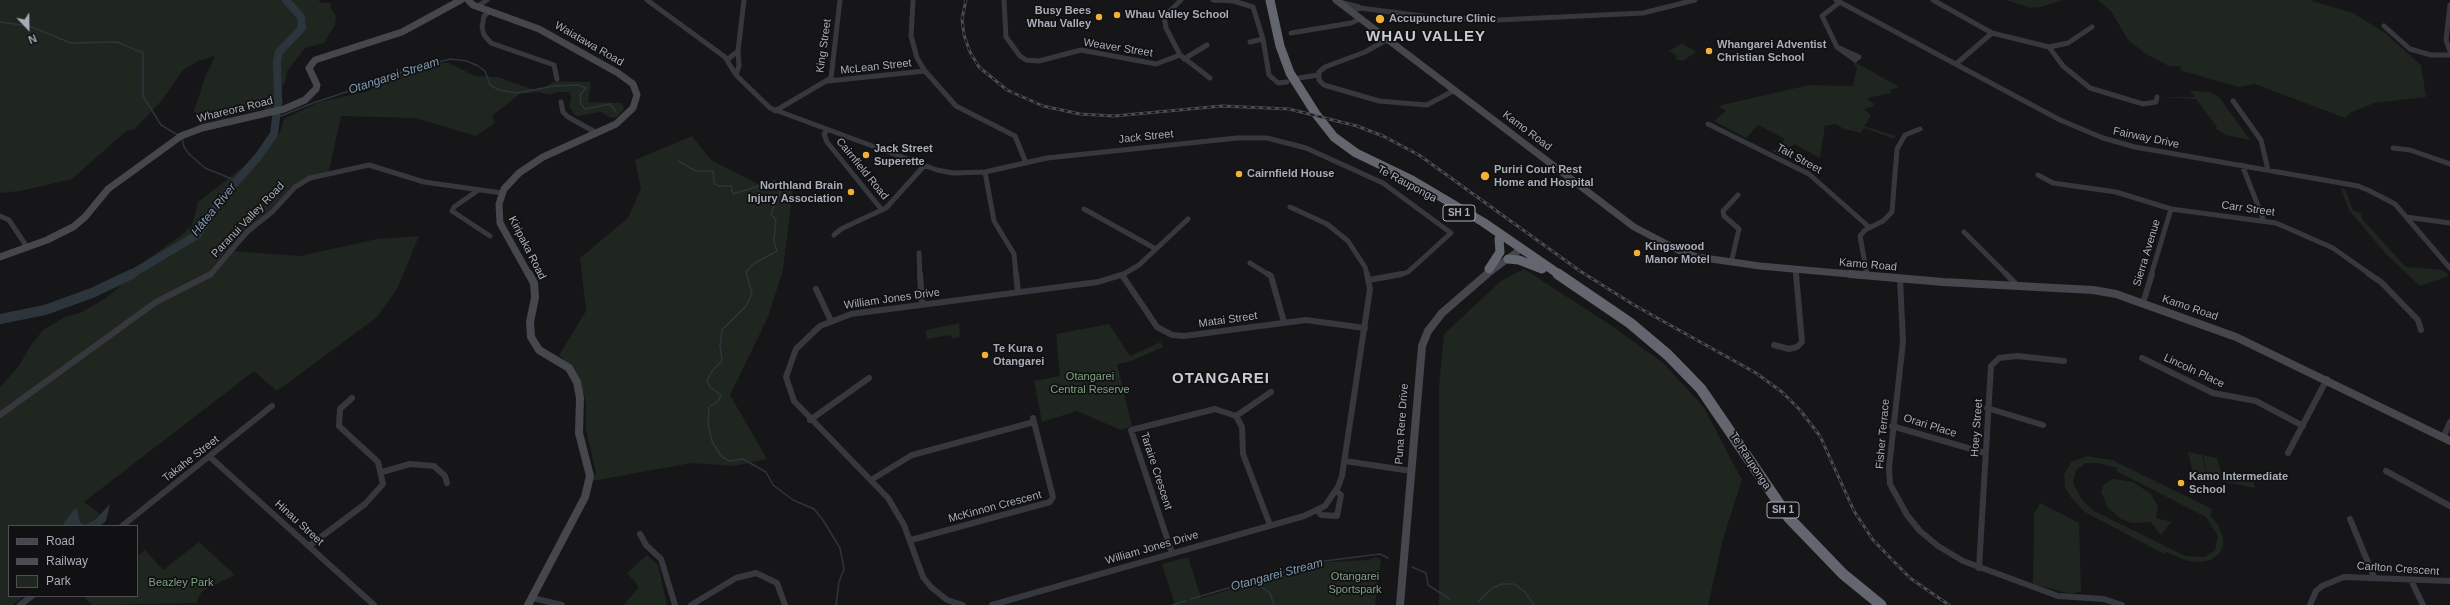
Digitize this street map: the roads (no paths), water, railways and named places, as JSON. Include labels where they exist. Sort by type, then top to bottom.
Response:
[{"type":"highway","name":"Te Rauponga","points":[[1269,0],[1280,46],[1298,91],[1324,131],[1341,148],[1451,208],[1517,249],[1542,269],[1638,331]]},
{"type":"highway","name":"Te Rauponga","points":[[1294,81],[1327,129],[1344,146],[1412,180],[1626,320],[1668,355],[1701,389],[1720,415],[1775,499],[1806,537],[1843,574],[1881,605]]},
{"type":"highway","points":[[1489,271],[1500,252],[1501,245],[1499,239]]},
{"type":"highway","points":[[1508,259],[1519,260],[1542,269]]},
{"type":"main road","name":"Whareora Road","points":[[0,256],[27,247],[73,227],[85,217],[108,189],[118,180],[181,136],[202,128],[284,109],[305,100],[315,92],[317,85],[309,68],[315,60],[352,50],[402,32],[461,0]]},
{"type":"main road","name":"Waiatawa Road","points":[[468,0],[490,11],[539,29],[633,84],[637,95],[633,108],[616,124],[597,133]]},
{"type":"main road","name":"Kamo Road","points":[[1337,1],[1645,234],[1687,254],[1732,263],[1796,270],[1900,279],[2104,291],[2143,303],[2236,336],[2327,379],[2446,440]]},
{"type":"main road","name":"Kiripaka Road","points":[[530,602],[585,497],[590,476],[579,434],[580,398],[577,382],[569,368],[539,350],[531,337],[530,322],[535,298],[534,283],[500,223],[498,210],[502,193],[519,173],[535,161],[597,133]]},
{"type":"main road","name":"Puna Rere Drive","points":[[1489,271],[1508,259],[1517,249]]},
{"type":"main road","name":"Puna Rere Drive","points":[[1400,605],[1420,358],[1426,336],[1442,313],[1489,271],[1517,249]]},
{"type":"street","points":[[478,6],[487,0]]},
{"type":"street","name":"Cairnfield Road","points":[[647,0],[728,60],[736,75],[765,105],[827,130],[824,134],[827,142],[882,210]]},
{"type":"street","points":[[736,75],[744,0]]},
{"type":"street","name":"King Street","points":[[775,110],[828,81],[832,75],[840,0]]},
{"type":"street","points":[[912,0],[912,36],[918,58],[925,71],[956,106],[1016,136],[1026,163]]},
{"type":"street","name":"Weaver Street","points":[[1004,0],[1006,37],[1020,56],[1026,60],[1039,61],[1063,53],[1081,50],[1156,64],[1182,57],[1207,45]]},
{"type":"street","points":[[1181,0],[1164,17],[1166,28],[1182,57],[1210,78]]},
{"type":"street","points":[[1213,0],[1234,1],[1253,7],[1263,39],[1269,75],[1276,82],[1281,83],[1294,81],[1318,75],[1325,67],[1365,52],[1388,40]]},
{"type":"street","points":[[1337,1],[1366,8],[1438,18],[1498,20],[1637,13],[1695,0]]},
{"type":"street","points":[[1933,0],[1992,33],[2049,47],[2068,43],[2092,27]]},
{"type":"street","points":[[1837,47],[1822,16],[1838,1]]},
{"type":"street","name":"Fairway Drive","points":[[1838,1],[2060,120],[2102,138],[2135,147],[2358,186],[2381,196],[2395,204],[2450,268]]},
{"type":"street","points":[[2450,6],[2447,44],[2450,51]]},
{"type":"street","points":[[1350,11],[1356,8],[1366,8]]},
{"type":"street","points":[[490,11],[484,16],[482,27],[490,43],[515,53],[529,55],[554,65],[557,79]]},
{"type":"street","points":[[1291,33],[1351,23],[1360,19]]},
{"type":"street","points":[[2384,26],[2410,49],[2431,55],[2450,55]]},
{"type":"street","points":[[1956,64],[1992,33]]},
{"type":"street","points":[[1250,42],[1263,39]]},
{"type":"street","points":[[2049,47],[2064,66],[2090,88],[2143,104],[2156,102],[2157,97]]},
{"type":"street","points":[[728,60],[739,52]]},
{"type":"street","name":"McLean Street","points":[[828,81],[925,71]]},
{"type":"street","points":[[1318,75],[1319,80],[1324,85],[1379,101],[1427,105],[1455,90]]},
{"type":"street","points":[[561,102],[563,112],[568,117],[597,133]]},
{"type":"street","points":[[2232,102],[2261,140],[2268,170]]},
{"type":"street","name":"Tait Street","points":[[1708,124],[1809,174],[1869,227]]},
{"type":"street","points":[[1867,276],[1860,239],[1862,233],[1869,227],[1883,221],[1892,212],[1897,149],[1905,135],[1920,129]]},
{"type":"street","name":"Jack Street","points":[[827,130],[924,166],[953,172],[985,172],[1026,163],[1105,151],[1237,138],[1268,138],[1306,148],[1370,176],[1396,191],[1451,233],[1408,272],[1392,277],[1369,280]]},
{"type":"street","points":[[2393,148],[2410,150],[2450,164]]},
{"type":"street","name":"Paranui Valley Road","points":[[0,415],[156,302],[208,276],[247,232],[272,212],[295,187],[310,178],[369,165],[417,180],[477,191],[502,193]]},
{"type":"street","points":[[2242,165],[2264,221]]},
{"type":"street","points":[[834,235],[841,229],[882,210],[896,199],[924,166]]},
{"type":"street","points":[[985,172],[994,221],[1014,254],[1018,292]]},
{"type":"street","name":"Carr Street","points":[[2038,176],[2053,183],[2116,192],[2171,209],[2276,223],[2339,252],[2381,282],[2418,320],[2422,330]]},
{"type":"street","points":[[477,191],[454,207],[452,211],[490,236]]},
{"type":"street","points":[[1732,263],[1739,229],[1724,216],[1723,211],[1738,195]]},
{"type":"street","name":"William Jones Drive","points":[[992,605],[1318,511],[1325,506],[1337,490],[1345,461],[1370,296],[1369,280],[1361,258],[1340,233],[1298,209],[1290,207]]},
{"type":"street","points":[[1084,209],[1156,249]]},
{"type":"street","name":"Sierra Avenue","points":[[2143,303],[2171,209]]},
{"type":"street","points":[[0,216],[12,224],[27,247]]},
{"type":"street","points":[[2406,217],[2450,223]]},
{"type":"street","name":"William Jones Drive","points":[[963,605],[947,600],[931,587],[923,577],[898,512],[871,480],[810,420],[794,401],[786,377],[791,359],[802,341],[820,326],[850,314],[1098,282],[1122,275],[1139,265],[1188,219]]},
{"type":"street","points":[[1964,232],[2018,286]]},
{"type":"street","points":[[919,254],[922,304]]},
{"type":"street","points":[[1250,263],[1271,276],[1284,322]]},
{"type":"street","points":[[1774,345],[1789,349],[1797,347],[1802,342],[1796,270]]},
{"type":"street","name":"Matai Street","points":[[1122,275],[1157,327],[1172,335],[1184,336],[1306,320],[1365,328]]},
{"type":"street","name":"Fisher Terrace","points":[[1900,279],[1903,342],[1892,426],[1889,468],[1890,484],[1898,502],[1920,531],[1938,546],[1963,562],[2058,596],[2104,599],[2122,605]]},
{"type":"street","points":[[816,289],[831,321]]},
{"type":"street","name":"Hoey Street","points":[[1979,568],[1987,408],[1992,366],[1999,358],[2017,356],[2064,361]]},
{"type":"street","name":"Lincoln Place","points":[[2142,358],[2213,394],[2256,401],[2303,426]]},
{"type":"street","points":[[810,420],[869,378]]},
{"type":"street","points":[[2288,452],[2327,379]]},
{"type":"street","points":[[1270,525],[1243,454],[1242,426],[1236,416],[1271,392]]},
{"type":"street","points":[[309,546],[378,492],[382,484],[382,472],[378,462],[340,426],[340,409],[352,398]]},
{"type":"street","name":"Takahe Street","points":[[123,525],[272,406]]},
{"type":"street","points":[[1987,408],[2043,425]]},
{"type":"street","name":"Taraire Crescent","points":[[1172,553],[1131,430],[1215,409],[1236,416]]},
{"type":"street","name":"McKinnon Crescent","points":[[871,480],[912,455],[1033,420],[1053,497],[1050,502],[910,540]]},
{"type":"street","points":[[2446,440],[2450,422]]},
{"type":"street","name":"Orari Place","points":[[1892,426],[1985,453]]},
{"type":"street","name":"Hinau Street","points":[[210,457],[374,605]]},
{"type":"street","points":[[1345,461],[1411,471]]},
{"type":"street","points":[[382,472],[410,464],[434,466],[445,476],[447,483]]},
{"type":"street","points":[[2386,471],[2450,506]]},
{"type":"street","name":"William Jones Drive","points":[[1318,511],[1321,515],[1337,516],[1341,495],[1337,490]]},
{"type":"street","points":[[2350,519],[2374,576]]},
{"type":"street","points":[[640,534],[646,545],[661,559],[675,605]]},
{"type":"street","points":[[691,605],[736,578],[756,573],[777,583],[785,605]]},
{"type":"street","name":"Carlton Crescent","points":[[2310,605],[2316,591],[2328,582],[2344,576],[2374,576],[2411,580],[2450,581]]},
{"type":"street","points":[[2411,580],[2423,605]]},
{"type":"street","points":[[20,605],[31,597]]},
{"type":"street","points":[[530,602],[562,605]]},
{"type":"waterway","name":"Hātea River","points":[[130,275],[197,235],[228,191],[258,157],[274,134],[278,102],[277,61],[279,52],[302,28],[301,17],[286,0]]},
{"type":"waterway","points":[[0,22],[29,26],[71,43],[117,42],[143,53],[143,96],[161,125],[178,135]]},
{"type":"waterway","name":"Otangarei Stream","points":[[276,118],[313,103],[389,78],[411,68],[451,59],[467,61],[478,66],[485,71],[490,85],[499,90],[517,93],[554,86],[578,85],[586,88],[580,95],[581,104],[585,109],[610,104],[616,112]]},
{"type":"waterway","points":[[182,138],[184,147],[189,154],[205,168],[237,181]]},
{"type":"waterway","name":"Otangarei Stream","points":[[678,161],[696,171],[713,171],[714,182],[718,186],[731,186],[733,194],[775,181],[781,190],[771,214],[776,220],[774,241],[777,251],[753,264],[746,272],[752,294],[746,306],[722,330],[720,345],[722,361],[712,371],[707,381],[710,387],[721,395],[718,401],[709,407],[708,424],[712,441],[721,456],[729,461],[743,459],[766,472],[773,485],[793,500],[814,509],[823,520],[840,548],[844,569],[839,582],[836,605]]},
{"type":"waterway","name":"Hātea River","points":[[0,319],[45,310],[92,293],[130,275]]},
{"type":"waterway","name":"Otangarei Stream","points":[[1191,599],[1317,562],[1380,554],[1388,558]]},
{"type":"waterway","name":"Otangarei Stream","points":[[1412,567],[1426,573],[1428,585],[1450,599]]},
{"type":"waterway","points":[[1253,581],[1270,593],[1274,605]]},
{"type":"waterway","name":"Otangarei Stream","points":[[1478,602],[1492,588],[1502,584],[1514,584],[1525,592],[1534,605]]},
{"type":"waterway","name":"Otangarei Stream","points":[[1172,605],[1185,601]]},
{"type":"railway","points":[[966,0],[962,19],[964,35],[970,52],[979,67],[1007,90],[1043,106],[1080,114],[1114,116],[1222,106],[1289,109],[1357,126],[1383,136],[1419,155],[1580,271],[1634,305],[1756,373],[1782,392],[1800,410],[1820,436],[1854,511],[1873,540],[1910,578],[1949,605]]},
{"type":"place","name":"Whau Valley School","points":[[1117,15]]},
{"type":"place","name":"Busy Bees Whau Valley","points":[[1099,17]]},
{"type":"place","name":"Accupuncture Clinic","points":[[1380,19]]},
{"type":"place","name":"Whangarei Adventist Christian School","points":[[1709,51]]},
{"type":"place","name":"Jack Street Superette","points":[[866,155]]},
{"type":"place","name":"Cairnfield House","points":[[1239,174]]},
{"type":"place","name":"Puriri Court Rest Home and Hospital","points":[[1485,176]]},
{"type":"place","name":"Northland Brain Injury Association","points":[[851,192]]},
{"type":"place","name":"Kingswood Manor Motel","points":[[1637,253]]},
{"type":"place","name":"Te Kura o Otangarei","points":[[985,355]]},
{"type":"place","name":"Kamo Intermediate School","points":[[2181,483]]},
{"type":"district","name":"WHAU VALLEY","points":[[1426,37]]},
{"type":"district","name":"OTANGAREI","points":[[1221,379]]},
{"type":"park label","name":"Otangarei Central Reserve","points":[[1090,383]]},
{"type":"park label","name":"Beazley Park","points":[[181,583]]},
{"type":"park label","name":"Otangarei Sportspark","points":[[1355,583]]}]
